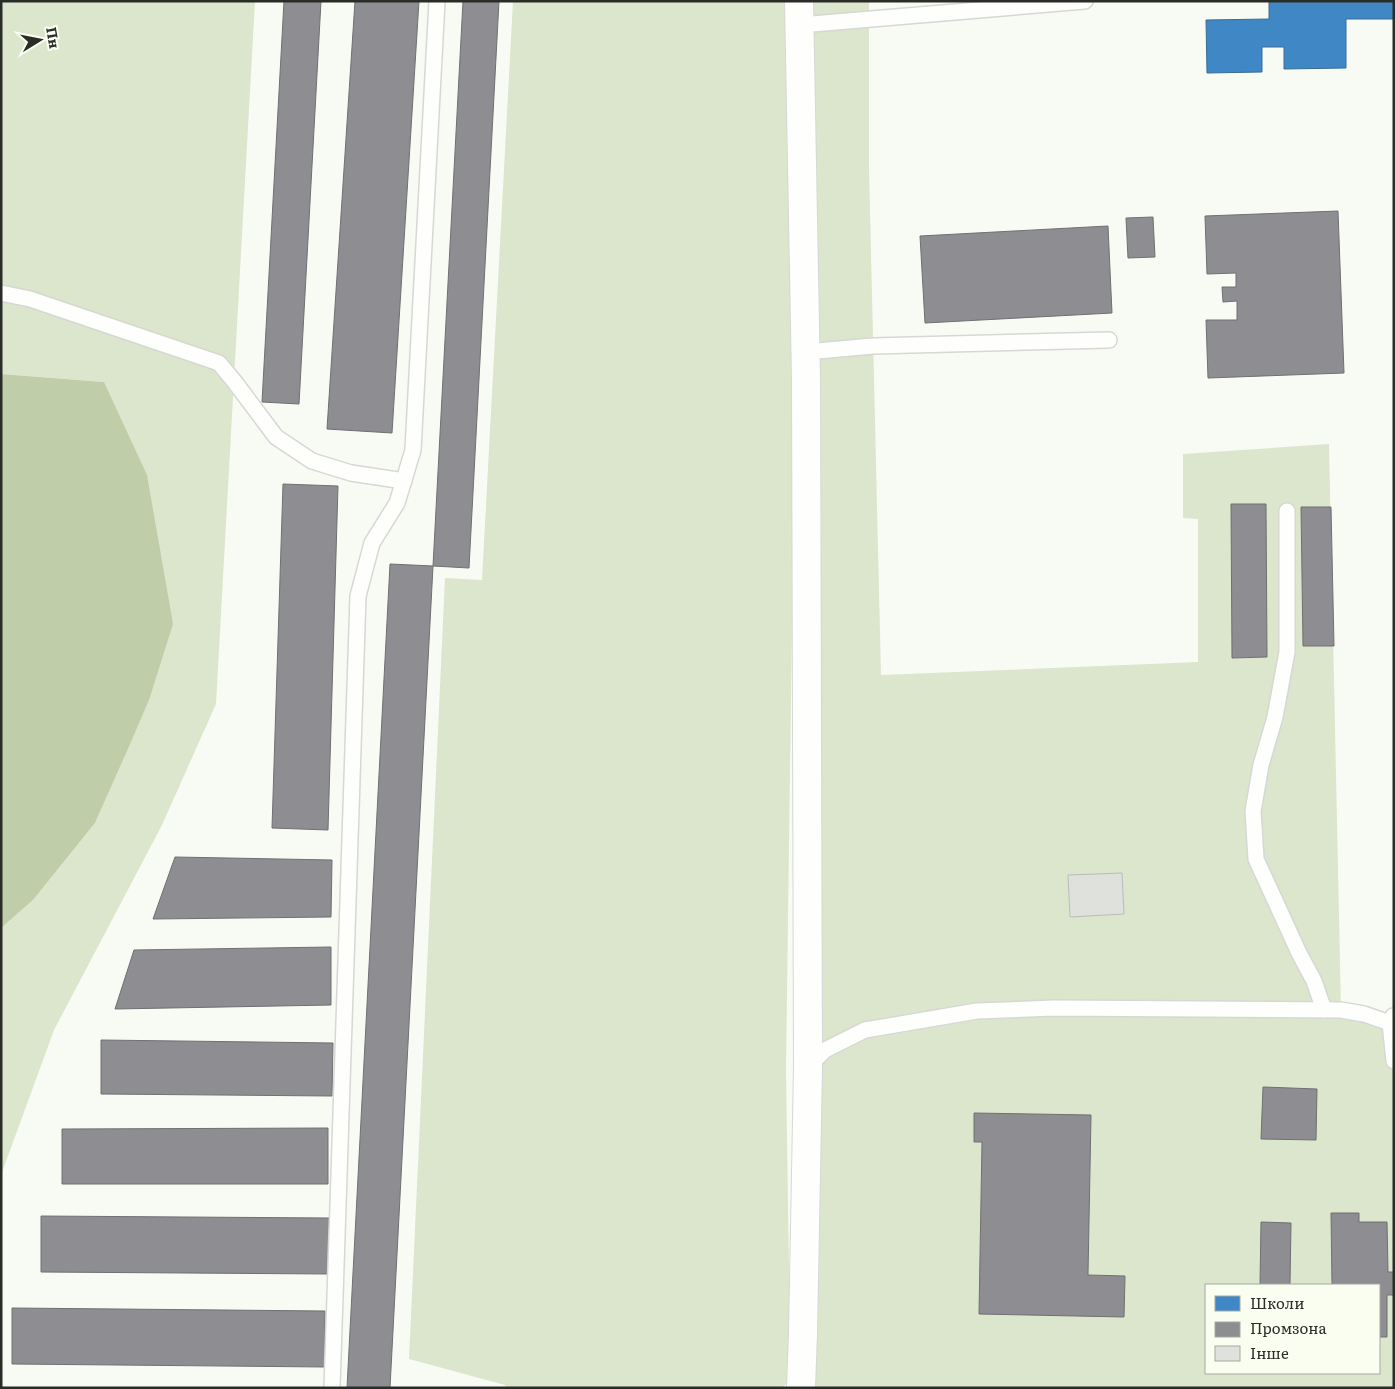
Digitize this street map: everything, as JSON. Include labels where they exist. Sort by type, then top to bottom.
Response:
[{"type":"street","points":[[800,13],[806,352],[808,1067],[804,1323],[801,1388]]},
{"type":"lane","points":[[332,1388],[358,596],[372,544],[397,503],[413,450],[437,1]]},
{"type":"lane","points":[[800,13],[1085,1]]},
{"type":"lane","points":[[1,293],[30,299],[219,363],[276,437],[312,461],[351,473],[404,481]]},
{"type":"lane","points":[[806,352],[873,346],[1108,340]]},
{"type":"lane","points":[[1287,511],[1287,652],[1275,717],[1261,765],[1253,811],[1256,860],[1314,982],[1324,1010]]},
{"type":"lane","points":[[808,1067],[825,1050],[865,1030],[977,1011],[1054,1008],[1341,1010],[1392,1019],[1394,1061]]},
{"type":"shaded area","points":[[1,1],[255,1],[216,704],[162,825],[54,1030],[1,1175],[1,928],[33,900],[95,823],[149,700],[104,382],[1,374]]},
{"type":"shaded area","points":[[513,1],[869,1],[869,168],[881,675],[1198,662],[1198,519],[1183,518],[1183,454],[1329,444],[1341,1010],[1390,1023],[1394,1061],[1394,1388],[801,1388],[795,397],[786,1070],[789,1381],[782,1388],[506,1388],[505,1385],[409,1359],[445,578],[482,580]]},
{"type":"shaded area","points":[[1,374],[104,382],[147,475],[173,624],[149,700],[95,823],[33,900],[1,928]]},
{"type":"building: Школи","points":[[1269,1],[1394,1],[1394,19],[1346,19],[1346,68],[1284,69],[1284,47],[1262,47],[1262,72],[1207,73],[1206,20],[1269,19]]},
{"type":"building: Промзона","points":[[284,1],[321,1],[299,404],[262,402]]},
{"type":"building: Промзона","points":[[355,1],[419,1],[392,433],[327,429]]},
{"type":"building: Промзона","points":[[463,1],[499,1],[469,568],[433,566]]},
{"type":"building: Промзона","points":[[1338,211],[1344,373],[1208,378],[1206,320],[1237,320],[1237,301],[1223,302],[1222,287],[1236,287],[1236,273],[1207,274],[1205,216]]},
{"type":"building: Промзона","points":[[1153,217],[1155,257],[1128,258],[1126,218]]},
{"type":"building: Промзона","points":[[1108,226],[1112,313],[925,323],[920,236]]},
{"type":"building: Промзона","points":[[283,484],[338,486],[328,830],[272,828]]},
{"type":"building: Промзона","points":[[1231,504],[1266,504],[1267,657],[1232,658]]},
{"type":"building: Промзона","points":[[1301,507],[1331,507],[1334,646],[1303,646]]},
{"type":"building: Промзона","points":[[390,564],[433,566],[390,1388],[347,1388]]},
{"type":"building: Промзона","points":[[175,857],[332,860],[331,917],[153,919]]},
{"type":"building: Промзона","points":[[331,947],[331,1005],[115,1009],[134,950]]},
{"type":"building: Промзона","points":[[101,1040],[333,1043],[332,1096],[101,1094]]},
{"type":"building: Промзона","points":[[1263,1087],[1317,1089],[1316,1140],[1261,1139]]},
{"type":"building: Промзона","points":[[974,1113],[1091,1115],[1088,1275],[1125,1276],[1124,1317],[979,1314],[982,1142],[974,1142]]},
{"type":"building: Промзона","points":[[328,1128],[328,1184],[62,1184],[62,1129]]},
{"type":"building: Промзона","points":[[1331,1213],[1359,1213],[1359,1222],[1387,1222],[1388,1272],[1394,1272],[1394,1295],[1387,1295],[1387,1337],[1380,1337],[1380,1284],[1332,1284]]},
{"type":"building: Промзона","points":[[41,1216],[329,1218],[329,1274],[41,1272]]},
{"type":"building: Промзона","points":[[1261,1222],[1291,1223],[1290,1284],[1260,1284]]},
{"type":"building: Промзона","points":[[12,1308],[325,1311],[325,1367],[12,1364]]},
{"type":"building: Інше","points":[[1122,873],[1124,914],[1070,917],[1068,875]]}]
